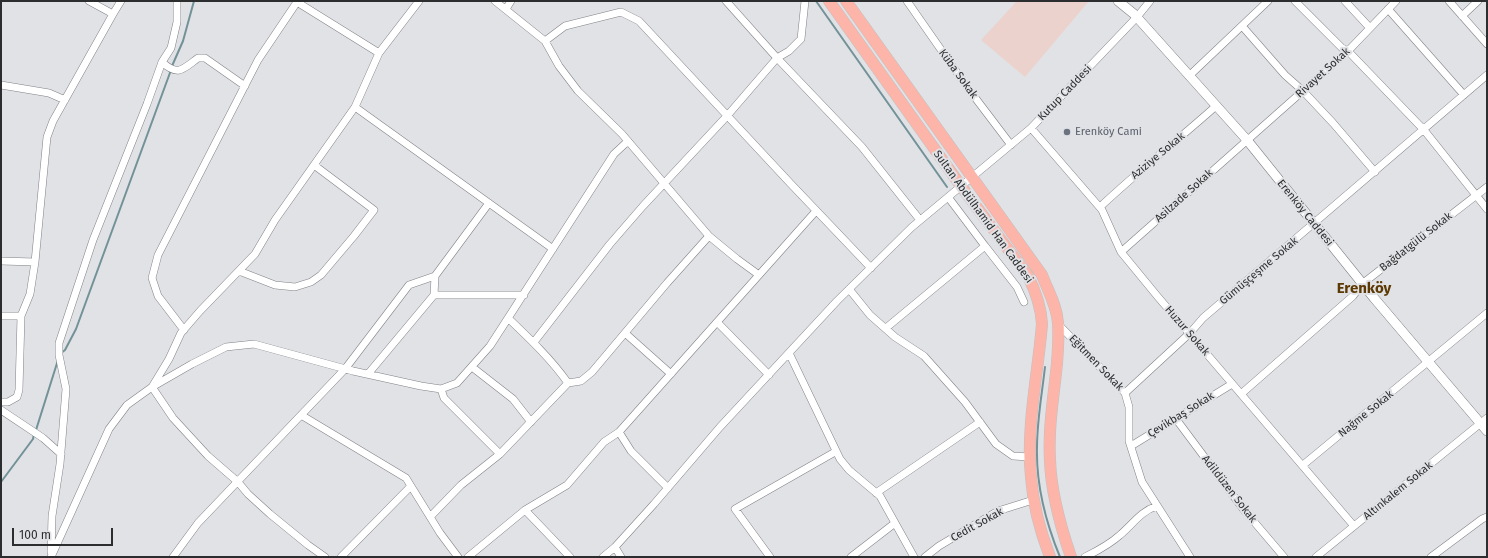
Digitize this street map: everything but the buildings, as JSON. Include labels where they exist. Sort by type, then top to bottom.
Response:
[{"type":"main road","name":"Sultan Abdülhamid Han Caddesi","points":[[830,1],[961,186],[1028,276],[1035,290],[1040,304],[1042,324],[1030,457],[1033,500],[1050,557]]},
{"type":"main road","name":"Sultan Abdülhamid Han Caddesi","points":[[846,1],[1042,275],[1055,306],[1058,324],[1058,350],[1050,432],[1050,460],[1056,507],[1061,528],[1071,557]]},
{"type":"street","points":[[88,1],[113,14]]},
{"type":"street","points":[[1,402],[8,402],[16,397],[19,390],[21,316],[30,294],[35,262],[47,137],[53,121],[121,1]]},
{"type":"street","points":[[51,557],[52,516],[61,454],[66,389],[59,355],[59,343],[93,240],[148,104],[162,62],[171,48],[176,22],[177,1]]},
{"type":"street","points":[[152,387],[184,330],[200,311],[255,254],[275,220],[355,107],[379,53],[419,1]]},
{"type":"street","points":[[495,1],[545,41],[559,66],[578,91],[628,141],[709,236],[759,275]]},
{"type":"street","points":[[506,9],[511,1]]},
{"type":"street","points":[[726,1],[777,58],[862,147],[920,220]]},
{"type":"street","points":[[534,342],[610,244],[663,183],[727,116],[777,58],[789,51],[801,39],[806,1]]},
{"type":"street","name":"Erenköy Caddesi","points":[[1118,1],[1137,17],[1247,140],[1362,284],[1428,363],[1484,421],[1487,431]]},
{"type":"street","name":"Kutup Caddesi","points":[[603,557],[668,488],[720,427],[849,289],[920,220],[1031,128],[1137,17],[1150,1]]},
{"type":"street","points":[[1189,76],[1268,1]]},
{"type":"street","points":[[1295,1],[1342,48],[1348,51],[1424,130],[1487,209]]},
{"type":"street","points":[[1345,1],[1370,28]]},
{"type":"street","name":"Rivayet Sokak","points":[[1247,140],[1348,51],[1396,1]]},
{"type":"street","points":[[1449,1],[1487,44]]},
{"type":"street","points":[[1462,16],[1478,1]]},
{"type":"street","points":[[184,330],[158,296],[152,278],[156,263],[162,248],[258,60],[298,2],[379,53]]},
{"type":"street","name":"Küba Sokak","points":[[910,2],[967,86],[1011,145]]},
{"type":"street","points":[[1388,9],[1464,96]]},
{"type":"street","points":[[545,41],[565,26],[621,12],[639,21],[871,268]]},
{"type":"street","points":[[1242,26],[1285,75],[1303,91],[1333,123],[1375,172]]},
{"type":"street","points":[[162,62],[172,70],[181,71],[198,58],[205,58],[245,86]]},
{"type":"street","name":"Gümüşçeşme Sokak","points":[[1125,393],[1190,333],[1203,318],[1487,75]]},
{"type":"street","points":[[1,85],[49,93],[65,100]]},
{"type":"street","name":"Aziziye Sokak","points":[[1100,207],[1216,106]]},
{"type":"street","points":[[355,107],[553,249]]},
{"type":"street","name":"Huzur Sokak","points":[[1031,128],[1100,207],[1121,252],[1354,526]]},
{"type":"street","name":"Asilzade Sokak","points":[[1121,252],[1247,140]]},
{"type":"street","points":[[51,557],[109,429],[127,405],[152,387],[192,364],[226,347],[254,344],[345,369],[421,386],[441,389],[457,383],[490,346],[614,154],[628,141]]},
{"type":"street","points":[[239,271],[275,285],[295,287],[311,282],[321,275],[374,210],[314,165]]},
{"type":"street","name":"Bağdatgülü Sokak","points":[[1241,394],[1353,296],[1362,284],[1487,187]]},
{"type":"street","points":[[948,197],[1017,287],[1024,302]]},
{"type":"street","points":[[173,557],[198,523],[345,369],[409,285],[435,276],[490,203]]},
{"type":"street","points":[[468,557],[525,510],[567,485],[604,442],[619,432],[816,211]]},
{"type":"street","points":[[430,517],[461,485],[500,454],[568,383],[581,381],[592,372],[709,236]]},
{"type":"street","points":[[886,328],[985,246]]},
{"type":"street","points":[[1,261],[35,262]]},
{"type":"street","points":[[368,374],[434,295],[435,276]]},
{"type":"street","points":[[849,289],[870,315],[895,336],[924,356],[965,402],[996,444],[1013,456],[1030,457]]},
{"type":"street","points":[[434,295],[524,295]]},
{"type":"street","name":"Nağme Sokak","points":[[1303,465],[1487,313]]},
{"type":"street","points":[[1,316],[21,316]]},
{"type":"street","points":[[508,318],[534,342],[568,383]]},
{"type":"street","points":[[717,322],[769,375]]},
{"type":"street","name":"Eğitmen Sokak","points":[[1058,324],[1125,393],[1128,407],[1129,441],[1142,482],[1190,557]]},
{"type":"street","points":[[625,333],[670,374]]},
{"type":"street","points":[[789,353],[835,452],[849,470],[880,496],[914,557]]},
{"type":"street","points":[[472,367],[513,399],[531,422]]},
{"type":"street","name":"Çevikbaş Sokak","points":[[1130,446],[1232,384]]},
{"type":"street","points":[[152,387],[173,418],[208,456],[238,482],[248,494],[270,514],[325,557]]},
{"type":"street","points":[[441,389],[444,398],[500,454]]},
{"type":"street","points":[[1,410],[43,438],[61,454]]},
{"type":"street","points":[[301,414],[406,478],[410,487],[440,533],[458,557]]},
{"type":"street","name":"Adildüzen Sokak","points":[[1176,418],[1240,504],[1284,557]]},
{"type":"street","name":"Altınkalem Sokak","points":[[1316,557],[1484,421]]},
{"type":"street","points":[[876,493],[980,422]]},
{"type":"street","points":[[619,432],[631,450],[668,488]]},
{"type":"street","points":[[766,555],[735,509],[835,452]]},
{"type":"street","points":[[341,557],[410,487]]},
{"type":"street","name":"Cedit Sokak","points":[[926,557],[939,546],[998,511],[1033,500]]},
{"type":"street","points":[[1085,557],[1120,536],[1149,508],[1157,506]]},
{"type":"street","points":[[525,510],[570,557]]},
{"type":"street","points":[[1431,557],[1482,519],[1487,517]]},
{"type":"street","points":[[851,557],[895,523]]},
{"type":"street","points":[[614,547],[621,557]]},
{"type":"shaded area","points":[[1017,1],[1089,1],[1025,77],[981,40]]},
{"type":"waterway","points":[[172,66],[183,41],[194,1]]},
{"type":"waterway","points":[[816,1],[947,187]]},
{"type":"waterway","points":[[60,354],[65,350],[76,329],[171,70]]},
{"type":"waterway","points":[[36,430],[58,360]]},
{"type":"waterway","points":[[1045,367],[1038,427],[1038,475],[1046,517],[1060,557]]},
{"type":"waterway","points":[[1,482],[33,439],[34,434]]},
{"type":"place","name":"Erenköy Cami","points":[[1067,132]]},
{"type":"district","name":"Erenköy","points":[[1364,289]]}]
